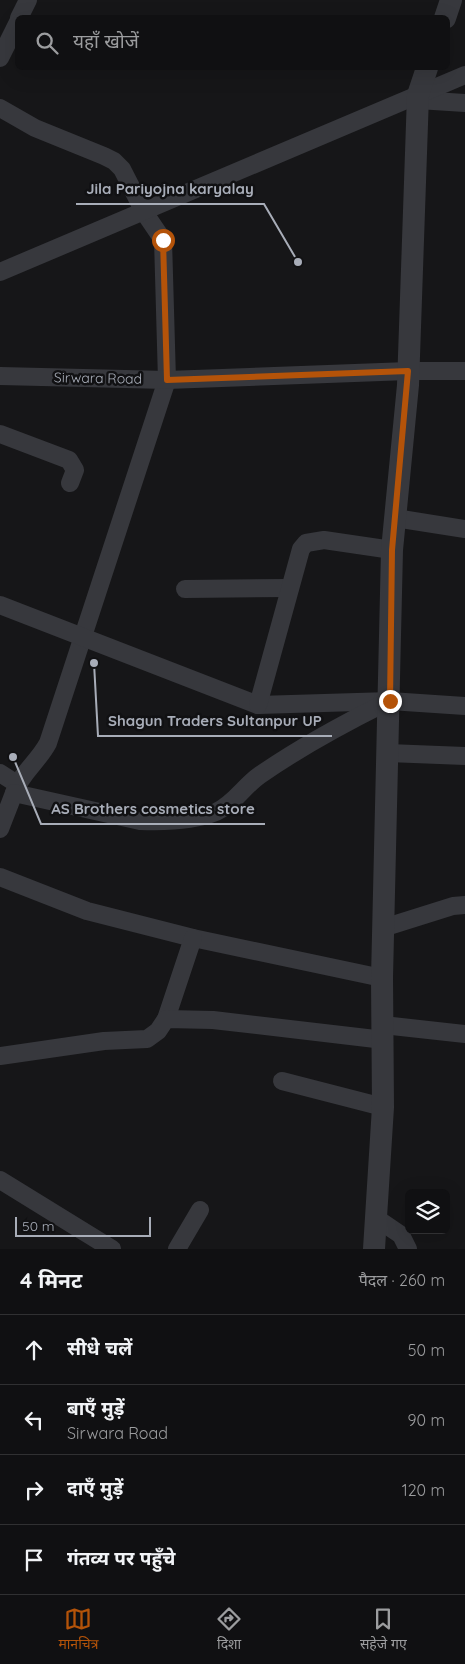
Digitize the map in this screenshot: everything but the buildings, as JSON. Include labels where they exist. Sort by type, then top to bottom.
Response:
[{"type":"street","points":[[21,15],[28,0]]},
{"type":"street","points":[[445,15],[450,0]]},
{"type":"street","points":[[0,58],[15,28]]},
{"type":"street","points":[[374,1249],[383,1107],[384,1032],[382,978],[390,701],[392,550],[408,371],[418,97],[426,70]]},
{"type":"street","points":[[0,272],[418,97],[465,75]]},
{"type":"street","points":[[418,97],[465,103]]},
{"type":"street","points":[[0,108],[35,128],[114,161],[122,169],[144,212],[163,240],[167,380],[48,743],[43,753],[16,789],[0,829]]},
{"type":"street","name":"Sirwara Road","points":[[0,376],[167,380],[408,371],[465,371]]},
{"type":"street","points":[[0,434],[69,460],[75,470],[70,483]]},
{"type":"street","points":[[395,518],[465,530]]},
{"type":"street","points":[[258,705],[301,549],[306,543],[324,540],[392,550]]},
{"type":"street","points":[[185,589],[290,588]]},
{"type":"street","points":[[0,604],[258,705],[390,701],[465,706]]},
{"type":"street","points":[[0,773],[16,789],[140,821],[157,822],[206,815],[227,806],[252,780],[322,735],[390,701]]},
{"type":"street","points":[[388,753],[465,756]]},
{"type":"street","points":[[0,877],[87,911],[193,938],[382,978]]},
{"type":"street","points":[[383,928],[453,906],[465,905]]},
{"type":"street","points":[[0,1056],[104,1041],[147,1039],[158,1031],[166,1019],[193,938]]},
{"type":"street","points":[[166,1019],[213,1020],[384,1032],[465,1034]]},
{"type":"street","points":[[282,1082],[383,1107]]},
{"type":"street","points":[[0,1180],[112,1249]]},
{"type":"street","points":[[177,1249],[200,1210]]},
{"type":"street","points":[[376,1218],[401,1234],[408,1249]]},
{"type":"place","name":"Jila Pariyojna karyalay","points":[[298,262]]},
{"type":"place","name":"Shagun Traders Sultanpur UP","points":[[94,663]]},
{"type":"place","name":"AS Brothers cosmetics store","points":[[13,757]]},
{"type":"route","points":[[163,240],[167,380],[408,371],[392,550],[390,701]]}]
